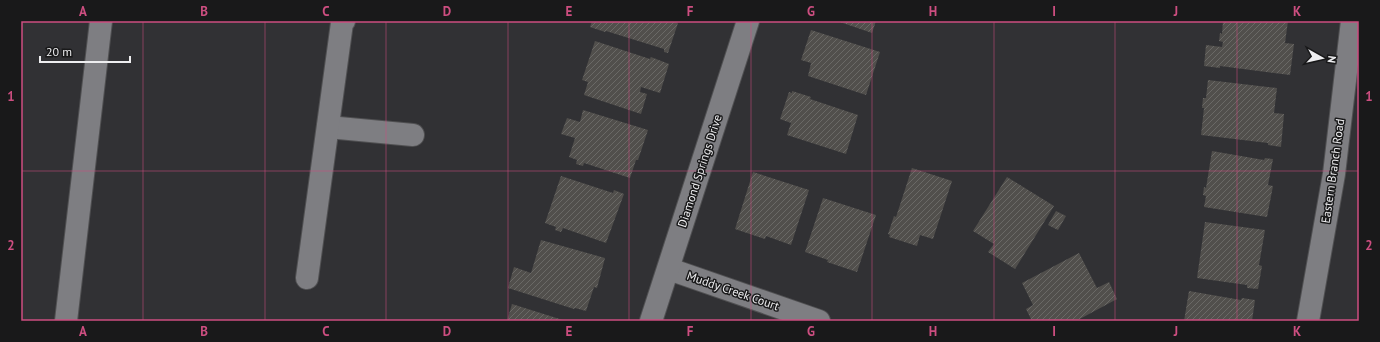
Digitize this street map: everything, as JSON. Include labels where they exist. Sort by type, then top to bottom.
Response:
[{"type":"street","points":[[66,321],[101,21]]},
{"type":"street","name":"Diamond Springs Drive","points":[[651,321],[748,21]]},
{"type":"street","name":"Eastern Branch Road","points":[[1308,321],[1334,174],[1352,21]]},
{"type":"street","points":[[307,278],[342,22]]},
{"type":"street","points":[[328,126],[413,135]]},
{"type":"street","name":"Muddy Creek Court","points":[[668,269],[819,321]]},
{"type":"building","points":[[592,21],[677,21],[676,22],[678,23],[668,53],[664,52],[664,49],[590,27]]},
{"type":"building","points":[[837,21],[876,21],[872,33]]},
{"type":"building","points":[[1223,21],[1288,21],[1285,43],[1294,44],[1290,75],[1220,66],[1220,68],[1204,66],[1206,45],[1222,47],[1223,42],[1219,41],[1220,33],[1222,34]]},
{"type":"building","points":[[811,30],[880,52],[866,95],[808,76],[811,63],[801,60]]},
{"type":"building","points":[[595,41],[650,59],[651,57],[669,64],[660,93],[641,87],[640,92],[647,94],[641,114],[584,95],[588,82],[582,80]]},
{"type":"building","points":[[1208,80],[1277,88],[1274,113],[1284,114],[1281,147],[1268,145],[1268,143],[1201,135],[1204,108],[1202,108],[1203,98],[1206,98]]},
{"type":"building","points":[[792,91],[811,97],[810,99],[858,115],[846,154],[787,135],[791,123],[780,119],[789,92],[792,93]]},
{"type":"building","points":[[583,110],[648,130],[630,178],[584,163],[583,166],[576,164],[577,160],[569,157],[575,138],[561,134],[567,118],[580,122]]},
{"type":"building","points":[[1212,151],[1264,160],[1265,158],[1273,159],[1268,185],[1273,186],[1267,217],[1204,207],[1206,196],[1203,195],[1204,187],[1206,188]]},
{"type":"building","points":[[912,168],[952,181],[933,239],[920,235],[917,246],[889,237],[890,235],[888,234],[894,216],[896,217]]},
{"type":"building","points":[[753,172],[809,190],[791,245],[766,236],[765,239],[735,229]]},
{"type":"building","points":[[561,176],[613,193],[614,190],[624,194],[606,243],[563,228],[561,232],[555,230],[556,227],[545,223]]},
{"type":"building","points":[[1007,177],[1054,206],[1015,269],[988,252],[994,244],[973,231]]},
{"type":"building","points":[[823,198],[876,215],[857,272],[827,262],[828,260],[805,252]]},
{"type":"building","points":[[1056,211],[1066,216],[1058,230],[1048,225]]},
{"type":"building","points":[[1205,222],[1265,230],[1259,265],[1262,266],[1258,289],[1247,288],[1247,285],[1197,278]]},
{"type":"building","points":[[541,240],[605,258],[597,288],[594,287],[586,311],[574,309],[508,288],[514,267],[531,273]]},
{"type":"building","points":[[1079,253],[1097,288],[1109,282],[1117,299],[1076,321],[1032,321],[1026,309],[1033,305],[1022,283]]},
{"type":"building","points":[[1189,291],[1241,300],[1242,298],[1255,300],[1252,321],[1184,321]]},
{"type":"building","points":[[512,304],[566,321],[507,321]]}]
